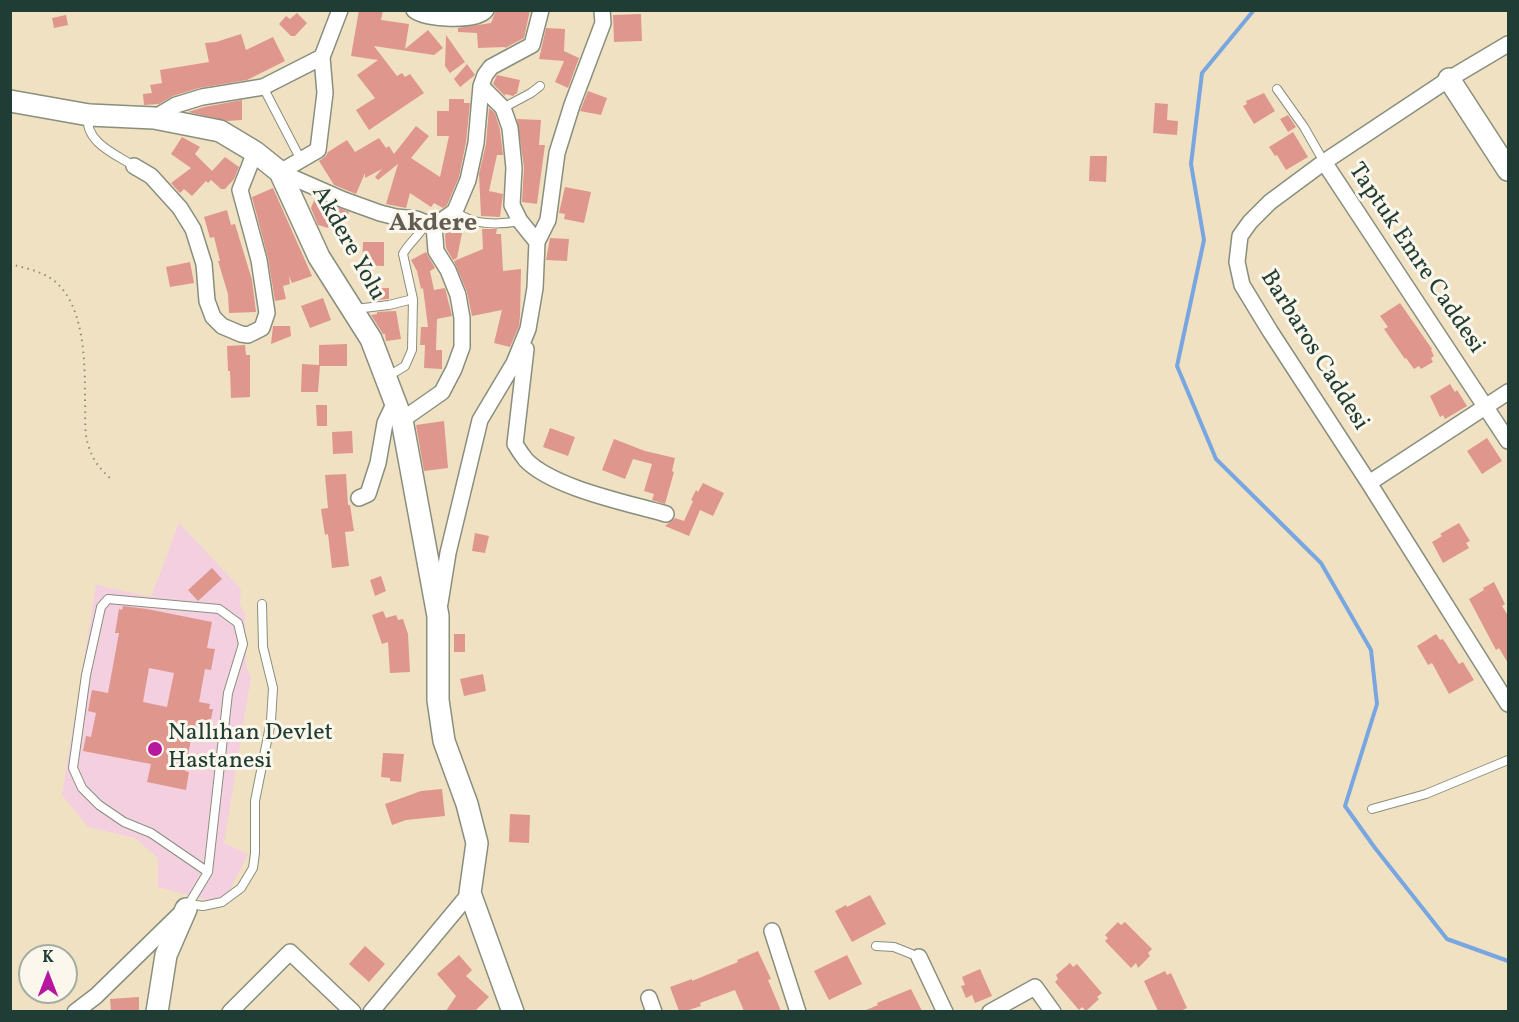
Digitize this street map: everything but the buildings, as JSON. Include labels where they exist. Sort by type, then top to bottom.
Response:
[{"type":"street","points":[[280,172],[318,150],[325,93],[322,57],[340,10]]},
{"type":"street","points":[[414,10],[418,14],[432,16],[471,18],[482,15],[486,10]]},
{"type":"street","points":[[280,172],[344,200],[396,218],[416,219],[430,224],[455,211],[468,180],[476,143],[481,86],[492,67],[532,45],[541,10]]},
{"type":"street","points":[[602,10],[603,23],[572,105],[557,153],[548,220],[537,242],[535,288],[515,444],[526,460],[548,476],[666,514]]},
{"type":"street","name":"Barbaros Caddesi","points":[[1509,44],[1449,79],[1324,162],[1270,202],[1240,236],[1237,262],[1242,285],[1269,331],[1369,483],[1509,704]]},
{"type":"street","points":[[154,118],[177,105],[202,97],[263,87],[322,57]]},
{"type":"street","points":[[1449,79],[1509,170]]},
{"type":"street","points":[[481,86],[503,108],[510,128],[514,168],[512,205],[520,221],[537,242]]},
{"type":"street","name":"Akdere Yolu","points":[[10,101],[88,115],[154,118],[220,131],[255,152],[280,172],[319,257],[371,339],[399,410],[438,616],[438,700],[444,741],[467,804],[477,843],[470,893]]},
{"type":"street","points":[[134,166],[152,176],[180,208],[193,229],[204,264],[207,301],[213,317],[228,330],[248,335],[262,328],[267,313],[259,260],[240,190],[255,152]]},
{"type":"street","name":"Taptuk Emre Caddesi","points":[[1324,162],[1509,441]]},
{"type":"street","points":[[359,498],[368,494],[378,463],[385,423],[399,410],[442,392],[462,347],[462,318],[458,295],[448,270],[436,251],[430,224]]},
{"type":"street","points":[[438,616],[448,553],[480,420],[514,363],[528,329]]},
{"type":"street","points":[[1369,483],[1509,392]]},
{"type":"street","points":[[470,893],[507,1008]]},
{"type":"street","points":[[371,1011],[470,893]]},
{"type":"street","points":[[75,1011],[96,996],[188,906]]},
{"type":"street","points":[[158,1011],[166,955],[188,906]]},
{"type":"street","points":[[772,931],[798,1011]]},
{"type":"street","points":[[230,1011],[290,952],[353,1011]]},
{"type":"street","points":[[920,957],[945,1011]]},
{"type":"street","points":[[990,1011],[1035,987],[1053,1011]]},
{"type":"lane","points":[[503,108],[540,86]]},
{"type":"lane","points":[[263,87],[301,160]]},
{"type":"lane","points":[[1277,89],[1304,127],[1324,162]]},
{"type":"lane","points":[[88,115],[88,127],[92,137],[134,166]]},
{"type":"lane","points":[[455,211],[465,218],[480,222],[503,224],[520,221]]},
{"type":"lane","points":[[386,377],[401,370],[410,356],[413,300],[403,254],[405,249],[430,224]]},
{"type":"lane","points":[[354,310],[413,300]]},
{"type":"lane","points":[[188,906],[208,872],[228,693],[243,644],[238,623],[219,609],[108,599],[101,607],[86,675],[75,775],[87,794],[111,814],[151,833],[208,872]]},
{"type":"lane","points":[[188,906],[208,906],[229,898],[246,882],[255,861],[255,801],[271,721],[273,688],[263,646],[262,604]]},
{"type":"lane","points":[[1372,809],[1426,794],[1509,760]]},
{"type":"lane","points":[[876,946],[894,947],[920,957]]},
{"type":"path","points":[[10,264],[46,276],[61,287],[72,302],[78,320],[82,354],[87,441],[93,459],[111,479]]},
{"type":"shaded area","name":"Nallıhan Devlet Hastanesi","points":[[179,523],[241,589],[240,604],[245,615],[246,666],[251,677],[224,843],[248,854],[224,902],[158,887],[158,858],[135,838],[88,827],[62,795],[96,585],[151,597]]},
{"type":"waterway","points":[[1254,10],[1202,73],[1191,164],[1204,240],[1177,366],[1216,459],[1321,563],[1371,650],[1377,704],[1345,806],[1447,939],[1508,961]]},
{"type":"place","name":"Nallıhan Devlet Hastanesi","points":[[155,749]]},
{"type":"district","name":"Akdere","points":[[433,225]]}]
